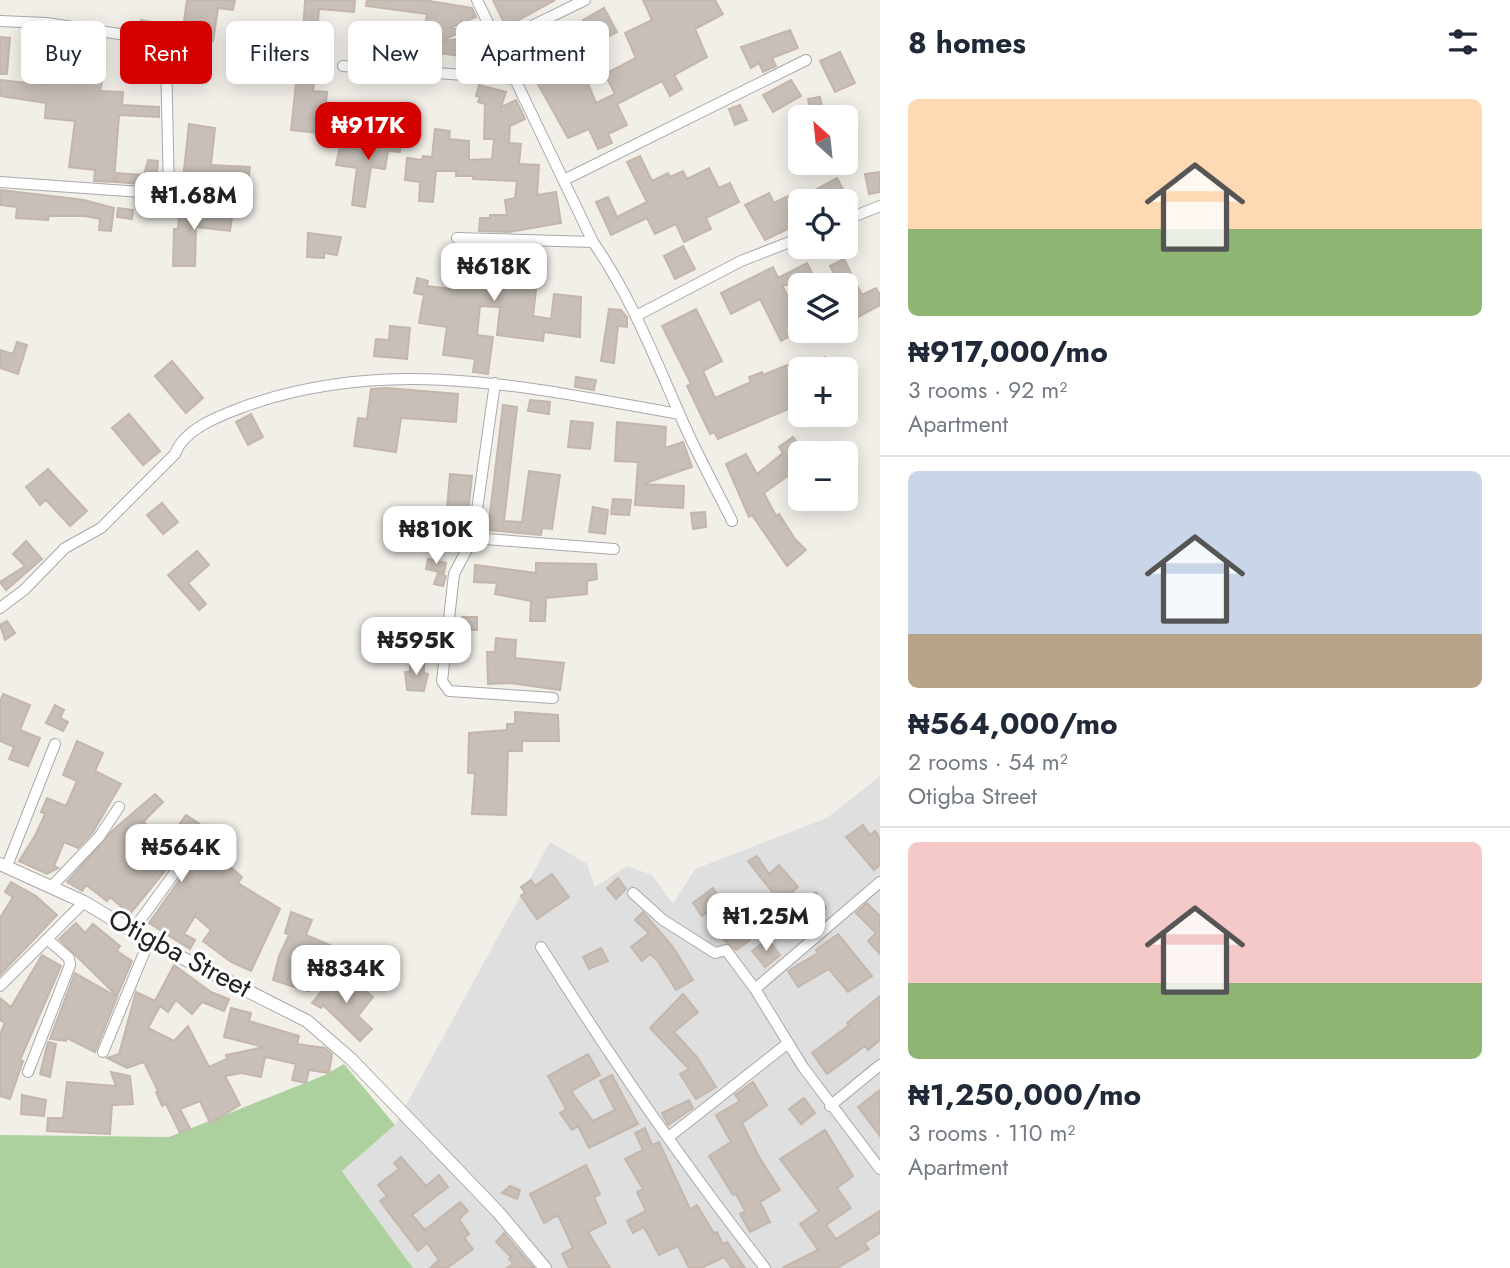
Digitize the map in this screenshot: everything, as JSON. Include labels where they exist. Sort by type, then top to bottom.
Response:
[{"type":"street","points":[[477,0],[488,21]]},
{"type":"street","points":[[542,21],[585,0]]},
{"type":"street","points":[[0,21],[58,25],[146,38],[157,43],[166,55],[169,194]]},
{"type":"street","points":[[564,180],[806,60]]},
{"type":"street","points":[[343,66],[456,74]]},
{"type":"street","points":[[519,84],[593,242],[636,317],[671,387],[679,414],[733,521]]},
{"type":"street","points":[[0,181],[169,194],[240,205]]},
{"type":"street","points":[[858,215],[880,206]]},
{"type":"street","points":[[457,238],[593,242]]},
{"type":"street","points":[[636,317],[741,261],[788,243]]},
{"type":"street","points":[[0,608],[24,590],[65,548],[102,527],[175,454],[179,444],[215,417],[282,394],[356,381],[447,378],[495,383],[679,414]]},
{"type":"street","points":[[495,383],[473,538],[454,573],[442,681],[449,691],[553,698]]},
{"type":"street","points":[[473,538],[614,549]]},
{"type":"street","points":[[4,865],[55,744]]},
{"type":"street","points":[[51,887],[99,837],[119,807]]},
{"type":"street","points":[[132,930],[187,856]]},
{"type":"street","name":"Otigba Street","points":[[4,865],[84,902],[149,941],[292,1011],[351,1059],[498,1212],[545,1268]]},
{"type":"street","points":[[755,989],[880,882]]},
{"type":"street","points":[[633,893],[663,920],[715,953],[726,950],[755,989],[787,1044],[880,1169]]},
{"type":"street","points":[[0,986],[84,902]]},
{"type":"street","points":[[28,1072],[70,964],[63,951],[47,939]]},
{"type":"street","points":[[103,1052],[149,941]]},
{"type":"street","points":[[541,947],[582,1012],[711,1199],[765,1268]]},
{"type":"street","points":[[670,1136],[787,1044]]},
{"type":"street","points":[[831,1106],[880,1065]]},
{"type":"shaded area","points":[[880,776],[880,1268],[413,1268],[342,1170],[395,1125],[550,842],[587,864],[595,887],[627,866],[652,875],[673,904],[695,869],[827,818]]},
{"type":"green space","points":[[344,1064],[395,1125],[342,1171],[413,1268],[0,1268],[0,1135],[169,1137],[325,1075]]},
{"type":"building","points":[[187,0],[235,0],[233,10],[218,8],[213,41],[212,21],[184,21]]},
{"type":"building","points":[[305,0],[355,0],[354,12],[319,9],[318,21],[304,21]]},
{"type":"building","points":[[367,0],[423,0],[472,8],[476,17],[456,21],[456,25],[450,28],[456,29],[456,34],[442,41],[442,21],[426,21],[427,14],[366,6]]},
{"type":"building","points":[[493,0],[555,0],[517,21],[503,21]]},
{"type":"building","points":[[643,0],[715,0],[723,14],[695,29],[707,57],[674,75],[682,89],[670,96],[662,81],[617,104],[627,125],[608,134],[612,143],[598,149],[589,129],[568,138],[538,84],[588,84],[596,103],[615,94],[609,82],[609,72],[636,58],[625,33],[652,20]]},
{"type":"building","points":[[604,8],[617,32],[609,36],[609,21],[583,20]]},
{"type":"building","points":[[790,30],[798,48],[772,58],[776,66],[763,72],[759,63],[751,68],[741,47]]},
{"type":"building","points":[[0,37],[10,38],[7,74],[0,74]]},
{"type":"building","points":[[456,39],[456,55],[442,54],[442,41]]},
{"type":"building","points":[[840,52],[855,83],[835,92],[820,61]]},
{"type":"building","points":[[0,80],[47,85],[102,84],[100,91],[123,92],[122,105],[159,107],[159,117],[119,115],[114,182],[94,181],[95,170],[69,167],[75,121],[45,118],[46,103],[0,96]]},
{"type":"building","points":[[791,80],[801,96],[773,112],[763,95]]},
{"type":"building","points":[[296,84],[314,84],[313,91],[327,92],[324,124],[351,127],[350,136],[340,135],[339,143],[327,141],[328,134],[291,130]]},
{"type":"building","points":[[479,85],[506,92],[501,107],[516,100],[525,119],[510,126],[509,143],[521,144],[519,164],[539,165],[537,195],[556,192],[561,223],[509,232],[479,231],[480,218],[507,215],[505,200],[515,198],[517,181],[473,179],[473,176],[456,176],[456,171],[436,171],[433,202],[419,201],[420,182],[405,180],[407,158],[422,160],[423,156],[432,157],[435,129],[450,131],[449,139],[469,141],[469,160],[492,159],[494,139],[484,139],[485,104],[478,102],[480,97],[476,96]]},
{"type":"building","points":[[820,97],[822,105],[809,105],[808,99]]},
{"type":"building","points":[[740,105],[747,120],[735,125],[729,109]]},
{"type":"building","points":[[189,124],[215,128],[211,165],[250,167],[247,189],[205,187],[205,192],[182,188]]},
{"type":"building","points":[[375,133],[401,135],[400,152],[388,151],[385,169],[371,167],[365,207],[352,205],[357,168],[336,165],[340,146],[373,152]]},
{"type":"building","points":[[640,156],[652,181],[668,173],[670,177],[683,171],[687,179],[709,168],[719,188],[730,183],[739,202],[706,218],[711,229],[684,242],[676,224],[655,234],[647,218],[611,235],[596,202],[608,197],[617,217],[647,202],[627,162]]},
{"type":"building","points":[[148,160],[158,161],[156,185],[116,182],[117,173],[144,175]]},
{"type":"building","points":[[880,172],[880,192],[869,194],[865,174]]},
{"type":"building","points":[[837,178],[843,189],[817,189]]},
{"type":"building","points":[[1,190],[84,200],[114,208],[111,231],[99,230],[100,219],[85,216],[49,216],[48,220],[16,218],[17,207],[0,205]]},
{"type":"building","points":[[769,193],[774,203],[788,196],[788,229],[765,240],[745,205]]},
{"type":"building","points":[[137,200],[155,201],[155,210],[136,208]]},
{"type":"building","points":[[180,204],[203,207],[203,211],[232,217],[230,231],[196,227],[195,266],[173,266],[174,229],[178,229]]},
{"type":"building","points":[[118,208],[133,210],[132,219],[117,217]]},
{"type":"building","points":[[308,233],[341,237],[337,255],[324,253],[324,258],[307,257]]},
{"type":"building","points":[[477,246],[523,249],[522,254],[540,256],[533,316],[551,319],[554,294],[581,297],[580,337],[544,332],[543,341],[497,335],[500,307],[480,306],[477,335],[493,337],[488,374],[473,372],[475,359],[443,355],[447,327],[419,323],[424,295],[414,293],[417,278],[428,281],[427,286],[450,289],[459,247],[476,250]]},
{"type":"building","points":[[683,246],[695,269],[675,279],[664,256]]},
{"type":"building","points":[[844,259],[851,273],[834,273],[830,266]]},
{"type":"building","points":[[807,263],[812,273],[788,273],[788,285],[782,285],[788,297],[788,337],[781,341],[760,299],[731,314],[721,293],[773,267],[778,278]]},
{"type":"building","points":[[858,287],[862,295],[876,288],[880,295],[880,305],[858,317]]},
{"type":"building","points":[[609,309],[621,310],[627,317],[627,327],[618,326],[614,363],[601,361]]},
{"type":"building","points":[[696,309],[722,361],[703,371],[715,398],[751,382],[749,377],[762,372],[763,375],[788,365],[788,409],[718,439],[714,432],[710,434],[687,386],[691,384],[662,326]]},
{"type":"building","points":[[390,326],[410,328],[407,359],[374,356],[376,339],[389,340]]},
{"type":"building","points":[[17,342],[27,345],[18,374],[0,368],[0,350],[13,354]]},
{"type":"building","points":[[172,361],[203,398],[186,413],[155,376]]},
{"type":"building","points":[[576,377],[596,380],[594,390],[575,387]]},
{"type":"building","points":[[371,389],[458,394],[456,422],[401,418],[396,452],[354,446],[358,418],[367,419]]},
{"type":"building","points":[[530,400],[550,402],[549,414],[528,411]]},
{"type":"building","points":[[503,405],[517,407],[504,521],[522,522],[529,471],[560,475],[552,529],[542,528],[541,535],[488,530]]},
{"type":"building","points":[[129,414],[160,451],[143,465],[112,428]]},
{"type":"building","points":[[251,414],[263,437],[248,445],[236,422]]},
{"type":"building","points":[[571,421],[593,423],[590,449],[568,447]]},
{"type":"building","points":[[617,422],[666,427],[665,448],[683,442],[692,467],[643,484],[684,486],[683,508],[635,505],[638,462],[615,461]]},
{"type":"building","points":[[793,437],[796,441],[788,441],[788,476],[764,493],[776,516],[779,514],[795,539],[806,550],[787,566],[752,515],[749,517],[726,464],[746,454],[757,474],[783,453],[779,447]]},
{"type":"building","points":[[48,469],[87,511],[70,526],[46,500],[40,505],[26,487]]},
{"type":"building","points":[[450,474],[472,476],[467,522],[446,520]]},
{"type":"building","points":[[613,499],[631,500],[629,515],[611,514]]},
{"type":"building","points":[[162,503],[178,522],[163,534],[147,515]]},
{"type":"building","points":[[593,507],[608,510],[605,534],[589,532]]},
{"type":"building","points":[[705,512],[706,527],[693,529],[691,513]]},
{"type":"building","points":[[26,541],[42,559],[6,590],[0,582],[25,566],[13,554]]},
{"type":"building","points":[[197,551],[209,565],[188,583],[206,604],[199,610],[168,575]]},
{"type":"building","points":[[428,559],[446,563],[444,573],[426,569]]},
{"type":"building","points":[[536,563],[596,564],[597,579],[587,581],[587,594],[546,598],[545,621],[530,621],[531,601],[495,594],[497,583],[474,582],[475,565],[536,573]]},
{"type":"building","points":[[438,573],[446,576],[443,586],[434,584]]},
{"type":"building","points":[[462,617],[477,617],[477,630],[462,630]]},
{"type":"building","points":[[7,621],[15,633],[5,640],[0,625]]},
{"type":"building","points":[[414,626],[428,626],[429,643],[414,643]]},
{"type":"building","points":[[496,638],[516,640],[515,658],[564,663],[560,690],[511,683],[488,684],[487,652],[495,652]]},
{"type":"building","points":[[410,663],[424,663],[424,673],[428,674],[424,691],[407,690],[405,672],[410,672]]},
{"type":"building","points":[[3,694],[30,705],[20,730],[40,738],[28,766],[9,759],[14,747],[0,741],[0,702]]},
{"type":"building","points":[[55,705],[64,710],[60,718],[68,722],[63,731],[46,723]]},
{"type":"building","points":[[515,712],[558,715],[559,741],[522,741],[522,751],[508,751],[506,815],[472,814],[475,773],[468,773],[469,733],[507,730],[507,724],[515,724]]},
{"type":"building","points":[[77,741],[103,753],[95,771],[121,784],[93,832],[78,848],[64,842],[54,866],[58,868],[47,874],[19,861],[45,814],[41,812],[47,798],[66,806],[77,781],[63,775]]},
{"type":"building","points":[[155,794],[163,802],[143,822],[168,841],[186,815],[213,833],[218,826],[235,837],[220,858],[242,877],[238,883],[280,909],[251,971],[231,962],[203,941],[211,930],[195,916],[184,934],[195,940],[190,949],[149,923],[193,861],[191,849],[181,851],[130,914],[110,897],[107,901],[86,885],[82,891],[67,882],[113,830]]},
{"type":"building","points":[[863,825],[870,835],[875,831],[880,839],[880,865],[874,870],[846,837]]},
{"type":"building","points":[[757,856],[769,874],[779,865],[798,887],[780,902],[748,861]]},
{"type":"building","points":[[552,874],[569,897],[537,919],[521,896],[525,893],[521,887],[531,880],[535,886]]},
{"type":"building","points":[[618,878],[626,889],[616,899],[607,888]]},
{"type":"building","points":[[11,882],[36,896],[57,915],[0,975],[0,918],[13,897],[5,892]]},
{"type":"building","points":[[713,888],[723,902],[702,916],[693,903]]},
{"type":"building","points":[[816,892],[826,908],[814,915],[804,899]]},
{"type":"building","points":[[867,903],[880,916],[880,954],[868,941],[876,933],[856,913]]},
{"type":"building","points":[[780,904],[785,912],[763,927],[758,920]]},
{"type":"building","points":[[291,912],[312,920],[306,935],[332,946],[308,991],[273,980],[279,956],[289,935],[285,933]]},
{"type":"building","points":[[643,912],[673,947],[693,980],[676,990],[657,960],[650,954],[642,961],[631,947],[649,933],[635,920]]},
{"type":"building","points":[[76,923],[85,933],[93,924],[120,946],[117,951],[132,961],[117,996],[59,939]]},
{"type":"building","points":[[741,928],[750,940],[736,950],[724,940]]},
{"type":"building","points":[[838,934],[872,976],[848,992],[829,969],[798,987],[788,971],[818,953],[816,950]]},
{"type":"building","points":[[768,939],[780,955],[765,967],[752,951]]},
{"type":"building","points":[[601,948],[608,961],[589,969],[583,957]]},
{"type":"building","points":[[42,955],[61,966],[20,1060],[23,1061],[10,1099],[0,1096],[0,1034],[5,1023],[0,1020],[0,998],[11,1007]]},
{"type":"building","points":[[174,965],[211,992],[229,999],[224,1011],[202,1002],[192,1014],[176,1000],[168,1012],[160,1006],[148,1028],[174,1041],[188,1026],[209,1067],[227,1059],[226,1055],[264,1047],[224,1037],[231,1008],[251,1013],[249,1021],[299,1036],[297,1044],[325,1048],[332,1054],[329,1073],[309,1070],[306,1083],[292,1080],[296,1064],[265,1057],[261,1077],[241,1073],[225,1076],[240,1105],[210,1123],[200,1101],[180,1109],[190,1128],[180,1133],[166,1104],[162,1106],[144,1062],[127,1068],[107,1058],[119,1054],[136,992],[155,1001]]},
{"type":"building","points":[[75,973],[117,997],[95,1052],[67,1038],[66,1041],[50,1039]]},
{"type":"building","points":[[347,976],[373,997],[358,1016],[372,1029],[360,1041],[323,1005],[321,1008],[312,1003],[333,977],[338,981],[337,988]]},
{"type":"building","points":[[683,994],[698,1012],[674,1032],[697,1057],[716,1087],[696,1099],[680,1074],[689,1069],[650,1028]]},
{"type":"building","points":[[880,996],[880,1040],[868,1050],[865,1046],[827,1074],[812,1053],[849,1025],[847,1023]]},
{"type":"building","points":[[48,1042],[56,1044],[50,1077],[40,1074]]},
{"type":"building","points":[[588,1054],[600,1075],[571,1091],[593,1121],[615,1110],[600,1081],[612,1075],[638,1124],[589,1148],[578,1126],[572,1130],[560,1113],[566,1109],[548,1076]]},
{"type":"building","points":[[111,1072],[130,1076],[133,1104],[112,1105],[110,1134],[47,1131],[48,1118],[63,1118],[67,1082],[116,1086]]},
{"type":"building","points":[[753,1082],[767,1105],[742,1123],[780,1190],[760,1202],[770,1222],[750,1232],[740,1214],[745,1211],[736,1194],[733,1195],[709,1156],[731,1142],[716,1115],[740,1101],[735,1095]]},
{"type":"building","points":[[880,1090],[880,1136],[858,1107]]},
{"type":"building","points":[[22,1095],[46,1100],[44,1116],[21,1114]]},
{"type":"building","points":[[804,1098],[815,1113],[801,1124],[789,1109]]},
{"type":"building","points":[[689,1100],[693,1108],[668,1125],[662,1113]]},
{"type":"building","points":[[645,1128],[652,1145],[659,1142],[690,1209],[697,1205],[714,1233],[717,1232],[723,1244],[727,1242],[745,1268],[732,1268],[724,1257],[701,1268],[689,1268],[678,1246],[659,1255],[644,1227],[633,1233],[627,1221],[646,1211],[637,1192],[643,1189],[625,1159],[643,1150],[635,1133]]},
{"type":"building","points":[[825,1130],[853,1176],[837,1188],[851,1208],[826,1225],[836,1239],[880,1211],[880,1233],[864,1243],[869,1249],[837,1268],[782,1268],[818,1250],[800,1224],[819,1211],[780,1159]]},
{"type":"building","points":[[401,1157],[426,1186],[439,1175],[448,1187],[412,1215],[425,1230],[460,1202],[468,1211],[459,1219],[469,1234],[464,1238],[473,1249],[447,1268],[430,1268],[439,1260],[427,1243],[418,1251],[380,1201],[387,1196],[378,1185],[399,1169],[394,1163]]},
{"type":"building","points":[[586,1165],[600,1194],[594,1197],[606,1223],[588,1232],[610,1268],[569,1268],[562,1254],[573,1248],[558,1215],[544,1223],[530,1194]]},
{"type":"building","points":[[510,1186],[520,1190],[517,1199],[502,1193]]},
{"type":"building","points":[[504,1233],[534,1268],[507,1268],[513,1264],[509,1259],[511,1257],[496,1242]]}]
